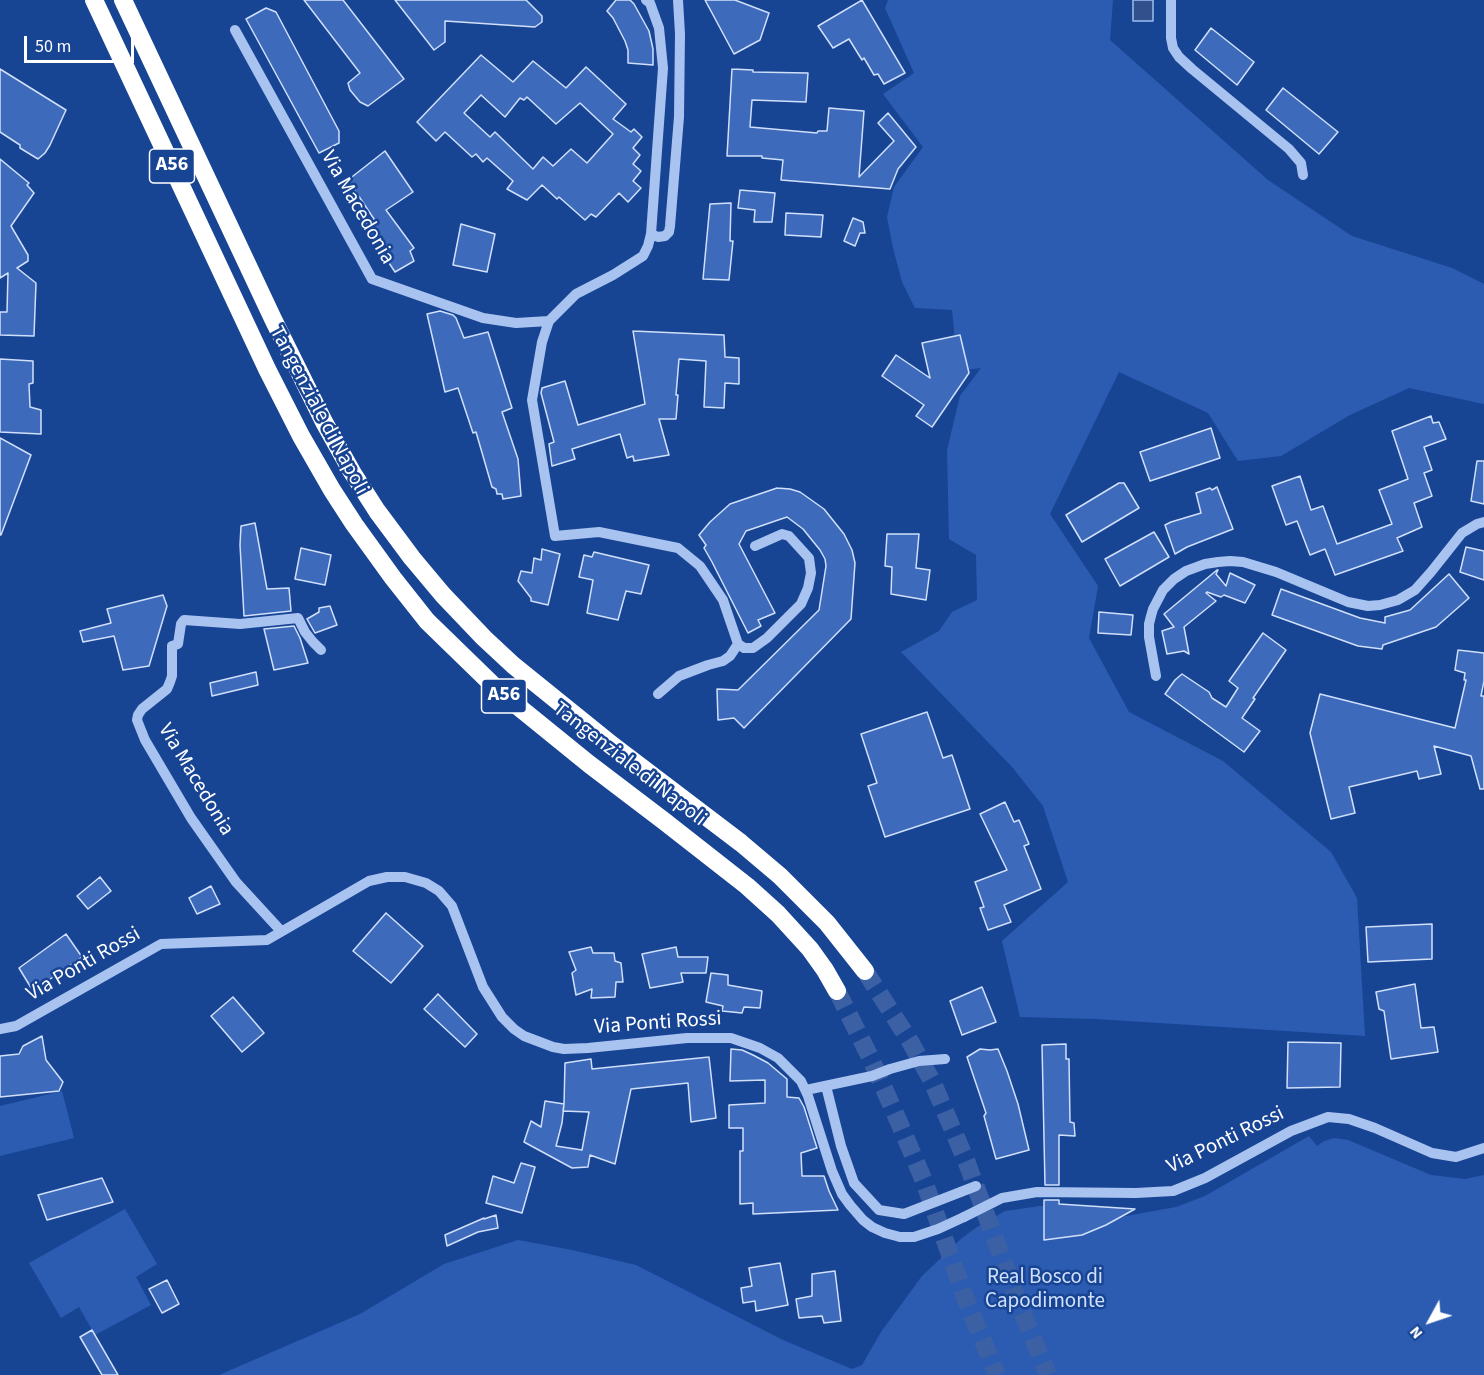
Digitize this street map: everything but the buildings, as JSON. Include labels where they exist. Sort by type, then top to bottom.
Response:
[{"type":"highway","name":"Tangenziale di Napoli","points":[[94,0],[301,436],[354,524],[393,578],[427,621],[499,691],[747,886],[778,914],[810,949],[837,991]]},
{"type":"highway","name":"Tangenziale di Napoli","points":[[123,0],[324,422],[377,511],[412,558],[443,595],[513,665],[780,876],[827,923],[865,971]]},
{"type":"street","points":[[646,0],[650,3],[659,28],[663,68],[651,234],[648,246],[643,256],[576,294],[549,321],[542,342],[532,400],[555,536],[599,532],[678,548],[700,566],[723,600],[738,644],[744,648],[753,648],[767,638],[801,604],[811,573],[809,558],[789,536],[782,534],[755,546]]},
{"type":"street","points":[[651,234],[658,237],[665,236],[670,226],[679,117],[678,0]]},
{"type":"street","points":[[1171,0],[1171,38],[1173,48],[1179,57],[1289,149],[1301,163],[1303,175]]},
{"type":"street","name":"Via Macedonia","points":[[235,30],[372,279],[483,318],[516,323],[549,321]]},
{"type":"street","points":[[1156,676],[1149,638],[1149,624],[1153,609],[1168,584],[1186,571],[1218,561],[1236,561],[1276,572],[1348,602],[1380,605],[1398,600],[1415,590],[1462,533],[1484,522]]},
{"type":"street","name":"Via Macedonia","points":[[281,931],[236,882],[191,818],[145,740],[137,720],[142,709],[161,694],[170,682],[172,645],[178,644],[183,621],[240,624],[297,618],[321,650]]},
{"type":"street","points":[[658,694],[680,676],[723,661],[730,656],[738,644]]},
{"type":"street","name":"Via Ponti Rossi","points":[[0,1029],[16,1026],[161,944],[267,940],[369,880],[405,877],[426,883],[439,891],[452,906],[483,987],[502,1017],[524,1036],[564,1049],[687,1038],[731,1038],[760,1048],[778,1058],[801,1081],[806,1090],[832,1171],[842,1194],[872,1227],[900,1237],[914,1237],[938,1229],[1002,1198],[1037,1192],[1173,1191],[1205,1178],[1291,1131],[1328,1117],[1349,1119],[1432,1153],[1456,1157],[1484,1149]]},
{"type":"street","points":[[806,1090],[872,1076],[919,1061],[945,1059]]},
{"type":"street","points":[[826,1086],[854,1184],[879,1210],[904,1214],[976,1186]]},
{"type":"green space","points":[[888,0],[1113,0],[1110,40],[1268,180],[1352,236],[1452,268],[1484,284],[1484,404],[1409,388],[1350,415],[1281,456],[1238,461],[1208,413],[1119,372],[1050,514],[1098,586],[1089,638],[1129,712],[1223,761],[1331,852],[1357,898],[1365,1036],[1096,1019],[1020,1017],[1002,941],[1068,882],[1043,806],[1012,767],[901,652],[939,631],[952,612],[977,600],[976,555],[949,539],[947,450],[960,396],[981,368],[958,371],[952,310],[915,308],[902,282],[893,248],[887,217],[894,187],[923,147],[883,94],[914,73],[885,8]]},
{"type":"green space","points":[[62,1091],[74,1138],[0,1156],[0,1106]]},
{"type":"green space","name":"Real Bosco di Capodimonte","points":[[1309,1136],[1317,1146],[1334,1138],[1348,1140],[1431,1175],[1465,1179],[1484,1175],[1484,1375],[219,1375],[360,1314],[444,1264],[518,1240],[636,1265],[783,1340],[852,1369],[862,1365],[881,1332],[922,1276],[962,1238],[1005,1211],[1040,1206],[1123,1208],[1121,1217],[1176,1207],[1205,1196]]},
{"type":"green space","points":[[125,1209],[157,1264],[136,1277],[151,1305],[95,1335],[79,1307],[61,1318],[29,1263]]},
{"type":"shaded area","points":[[1133,0],[1153,0],[1153,21],[1133,21]]},
{"type":"tunnel","points":[[865,971],[911,1043],[932,1081],[967,1163],[1048,1375]]},
{"type":"tunnel","points":[[837,991],[871,1059],[924,1181],[966,1300],[997,1375]]}]
